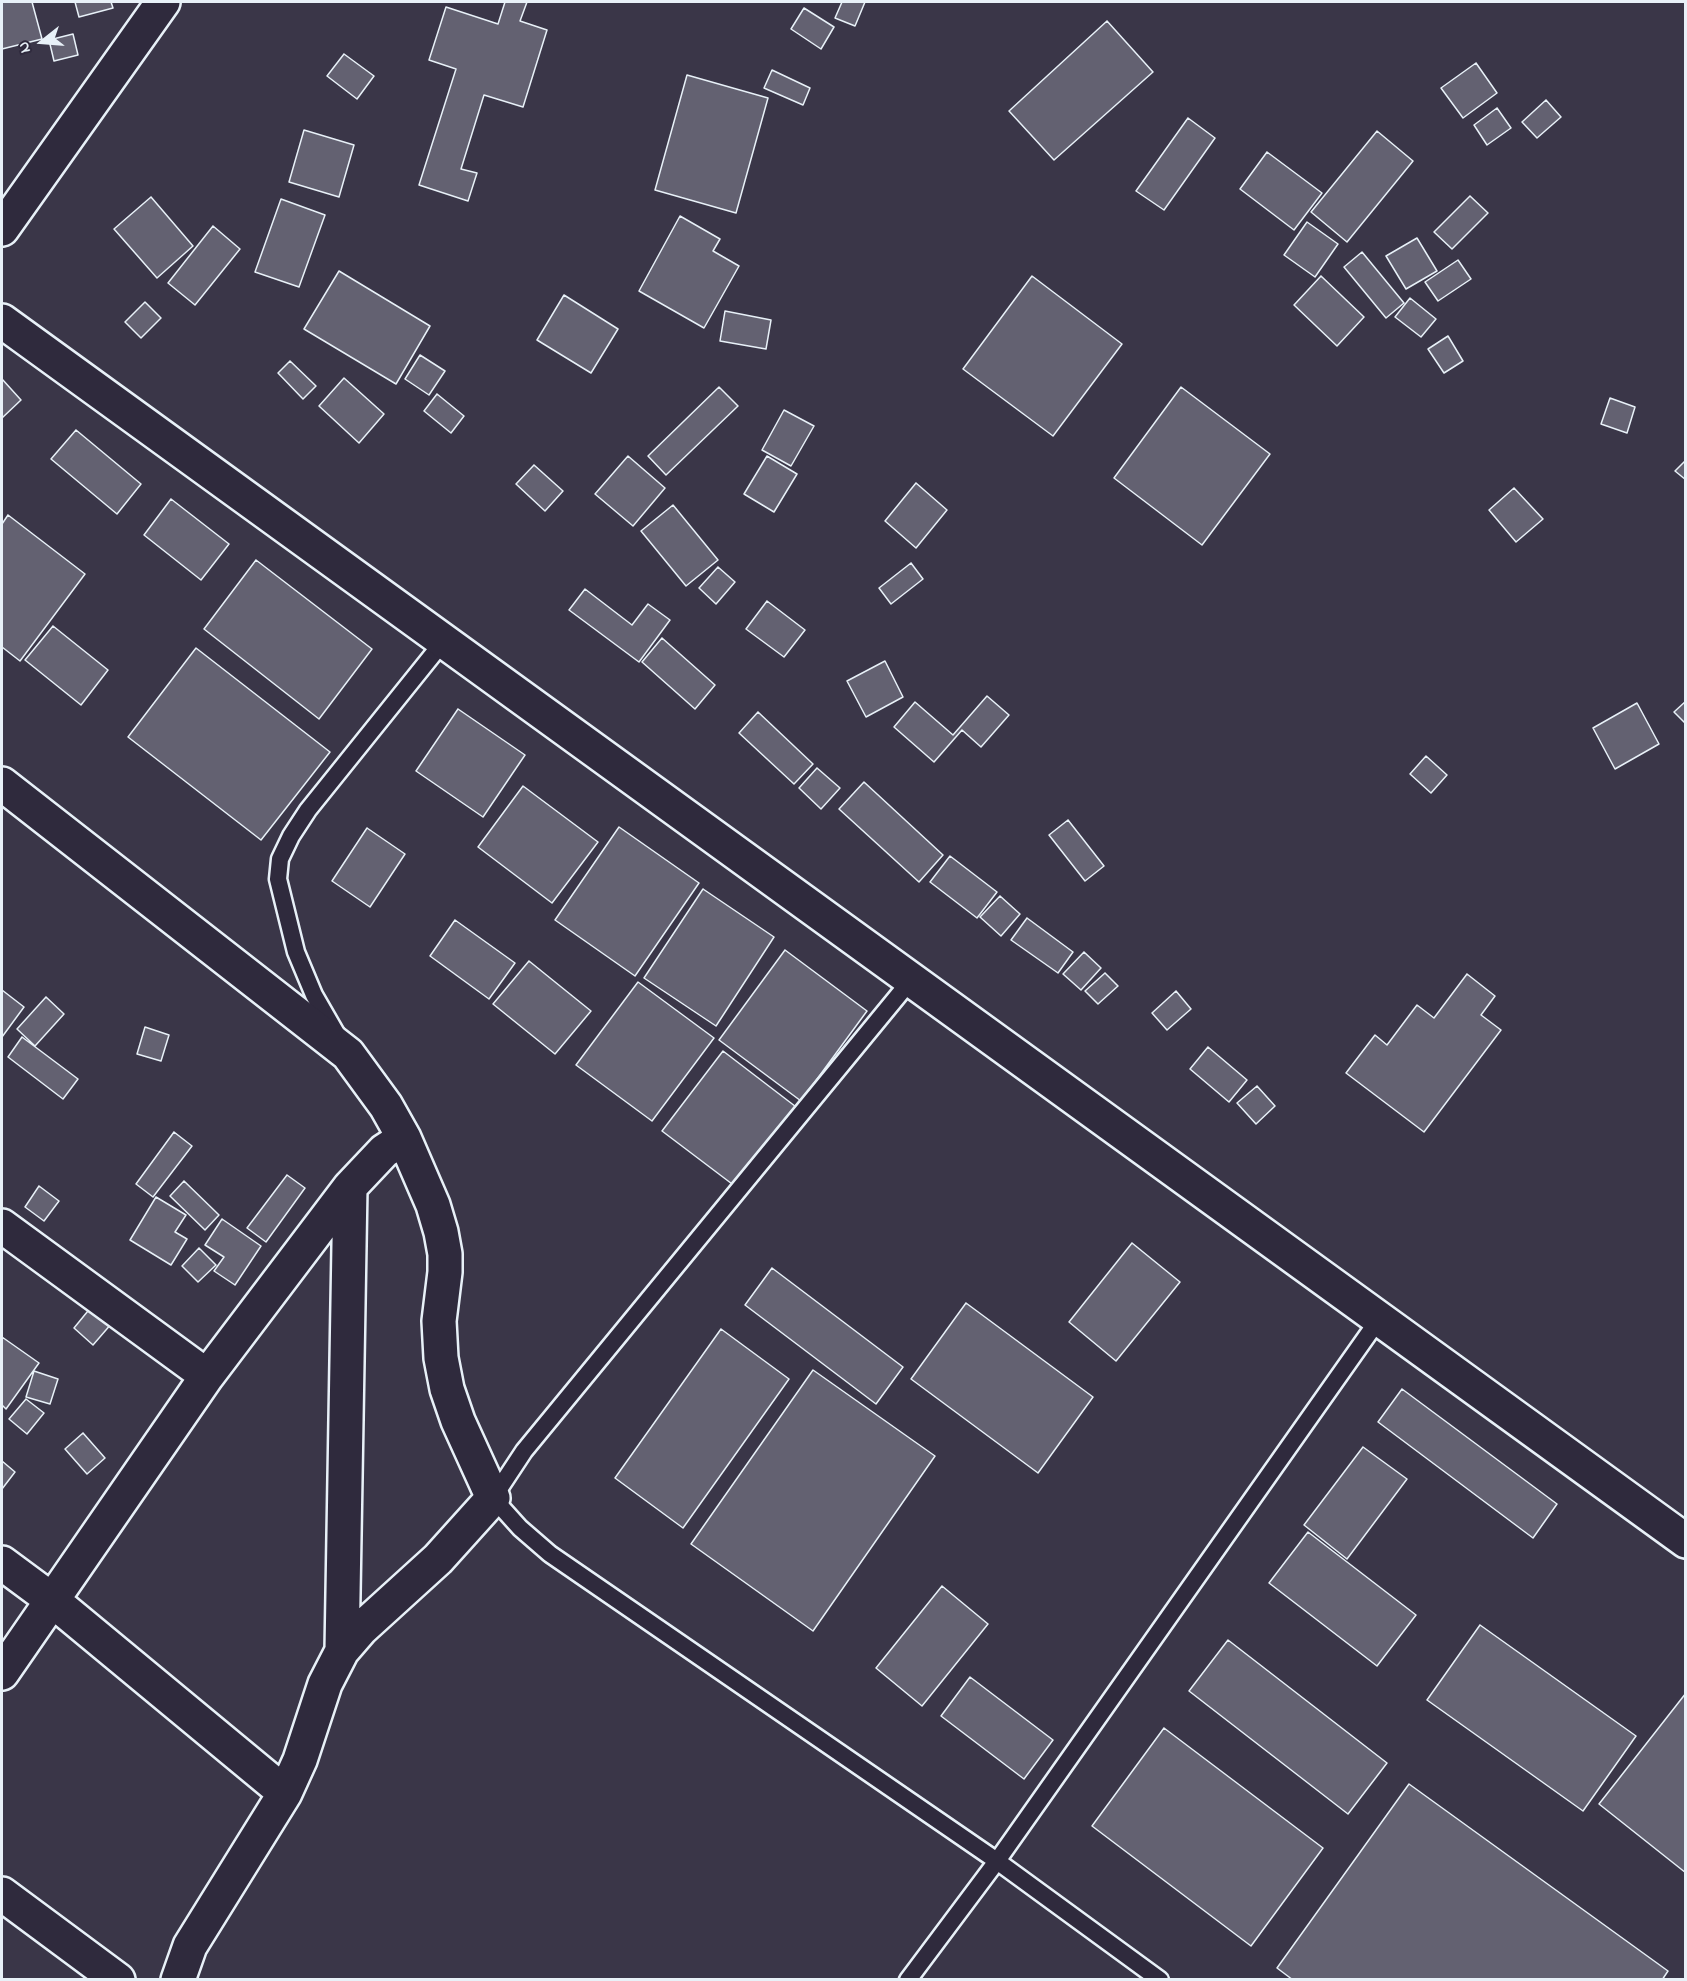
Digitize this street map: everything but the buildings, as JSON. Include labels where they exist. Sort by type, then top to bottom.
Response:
[{"type":"street","points":[[2,229],[163,2]]},
{"type":"street","points":[[2,321],[1686,1541]]},
{"type":"street","points":[[2,784],[348,1054],[386,1106],[404,1138],[433,1204],[441,1232],[446,1272],[438,1321],[441,1358],[447,1389],[493,1498],[438,1559],[361,1629],[342,1651],[325,1684],[300,1760],[285,1793],[190,1946],[178,1980]]},
{"type":"street","points":[[2,1673],[207,1376],[350,1187],[384,1151],[404,1138]]},
{"type":"street","points":[[342,1651],[350,1187]]},
{"type":"street","points":[[2,1226],[207,1376]]},
{"type":"street","points":[[2,1563],[52,1600],[285,1793]]},
{"type":"street","points":[[2,1894],[118,1980]]},
{"type":"lane","points":[[348,1054],[314,995],[296,952],[278,879],[280,859],[291,836],[308,810],[443,642]]},
{"type":"lane","points":[[910,980],[524,1451],[493,1498],[520,1528],[550,1554],[997,1861],[1160,1980]]},
{"type":"lane","points":[[908,1980],[997,1861],[1378,1319]]}]
